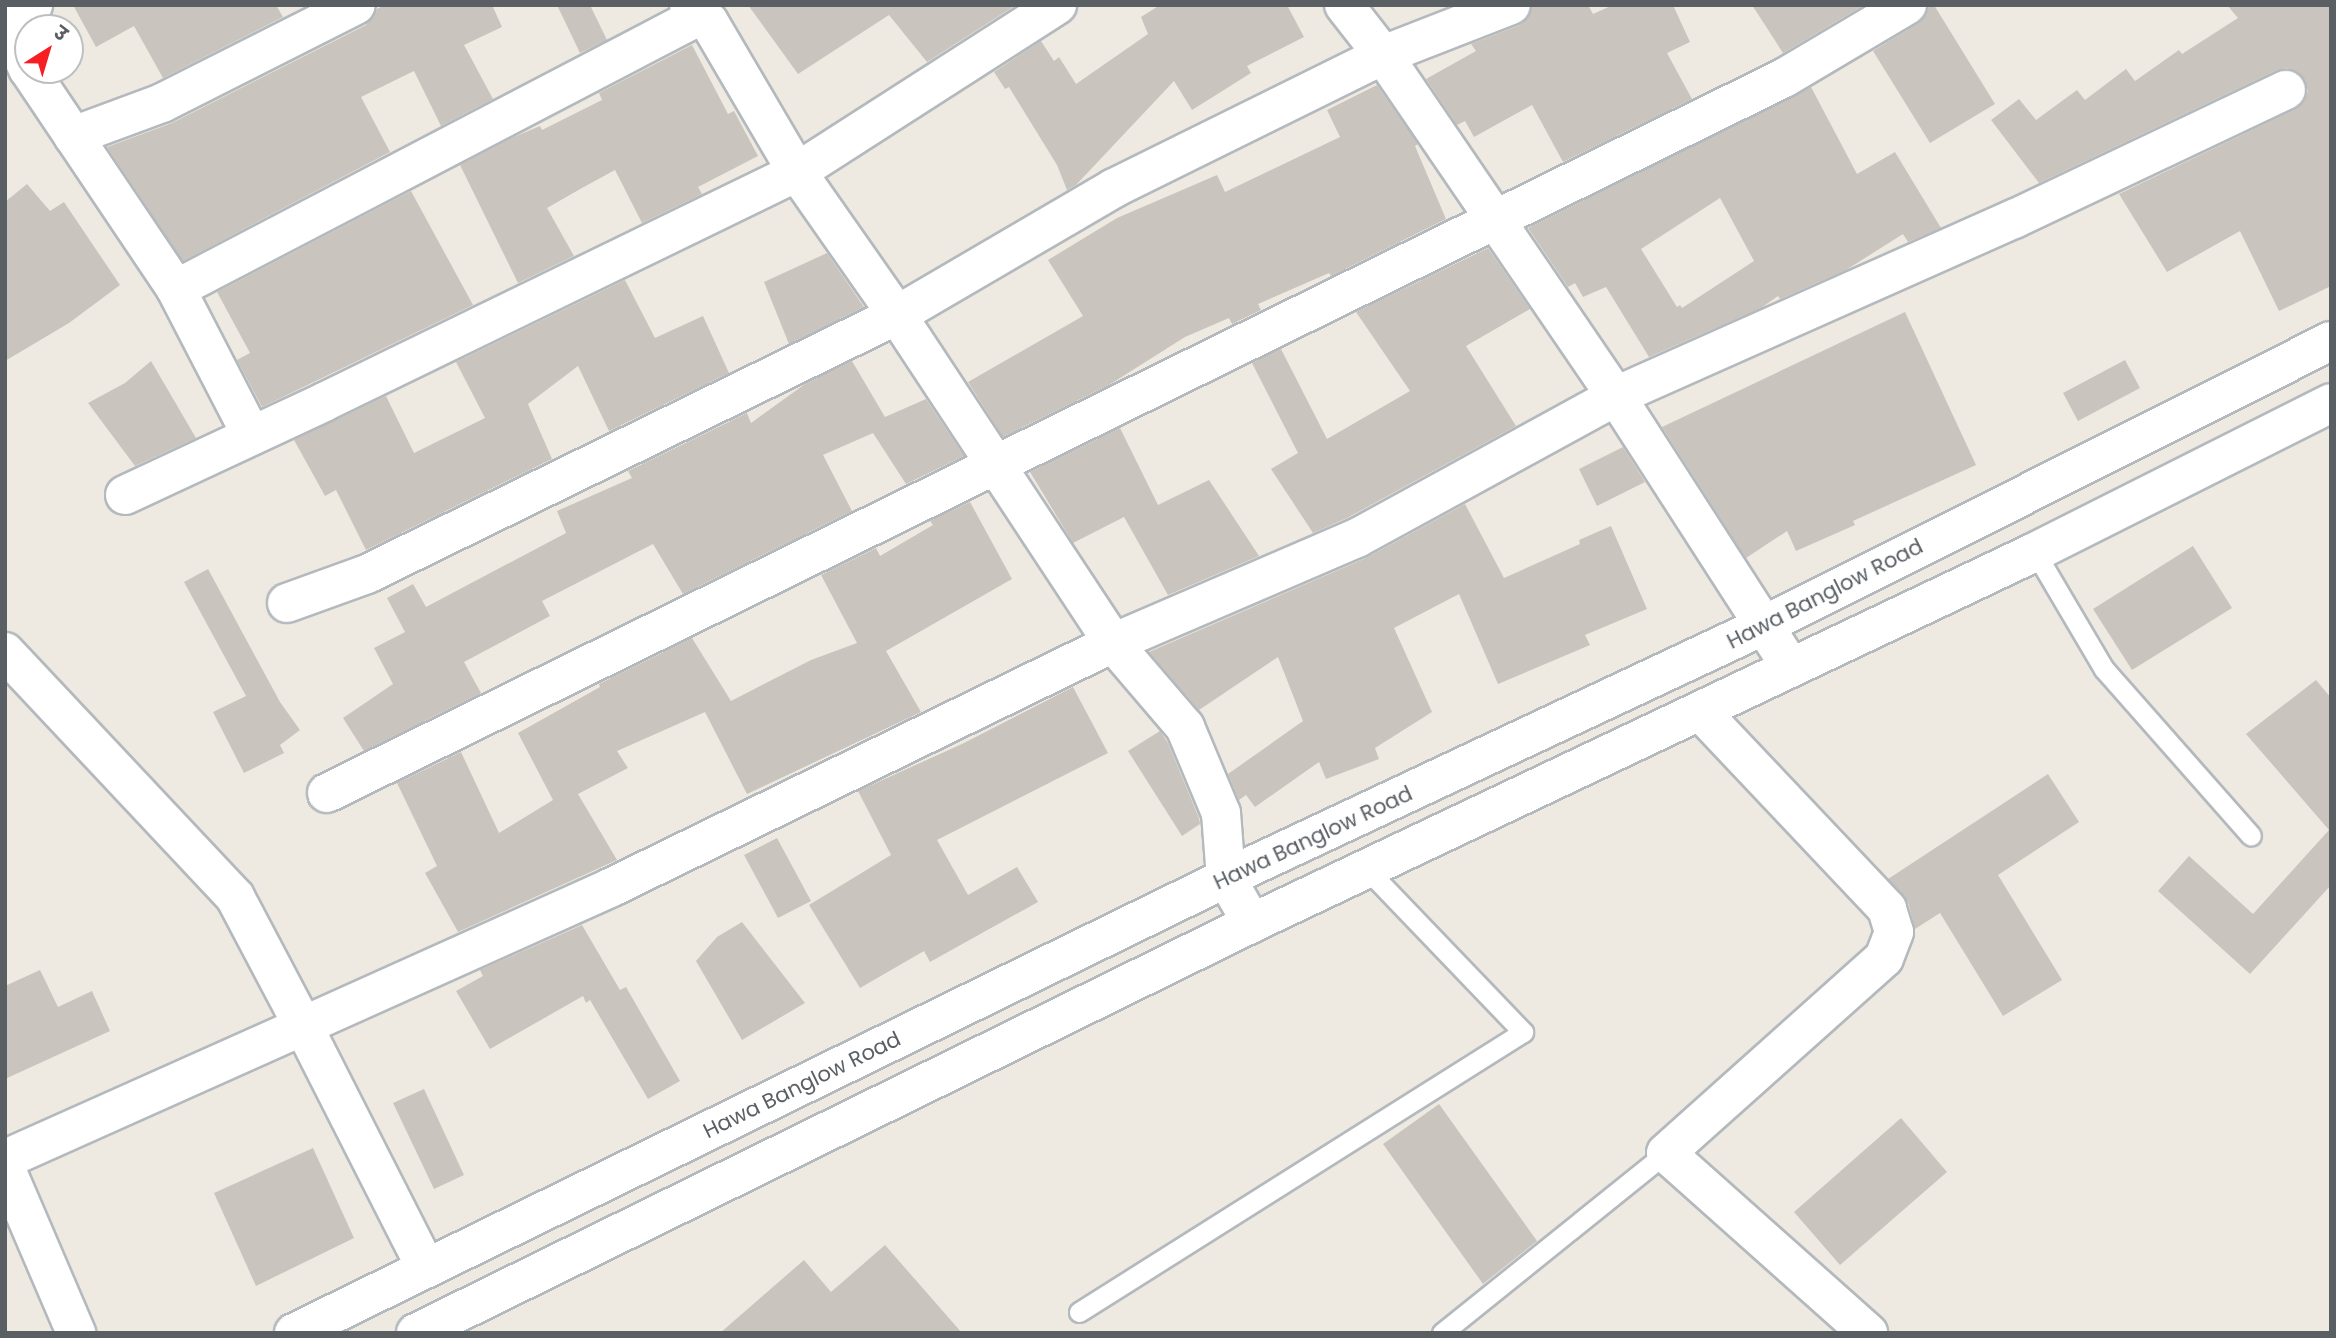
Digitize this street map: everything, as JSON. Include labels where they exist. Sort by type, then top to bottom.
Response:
[{"type":"street","points":[[73,136],[162,103],[356,5]]},
{"type":"street","points":[[125,495],[797,172],[1057,5]]},
{"type":"street","points":[[1344,5],[1382,55],[1616,396],[1790,666]]},
{"type":"street","points":[[287,603],[367,574],[897,315],[1114,188],[1382,55],[1511,5]]},
{"type":"street","points":[[327,793],[1784,78],[1907,5]]},
{"type":"street","points":[[176,289],[707,12],[797,172],[897,315],[1113,643],[1185,727],[1221,813],[1226,878],[1252,923]]},
{"type":"street","points":[[38,84],[176,289],[252,436]]},
{"type":"street","points":[[5,1159],[612,887],[1113,643],[1357,538],[1616,396],[2014,219],[2286,90]]},
{"type":"street","name":"Hawa Banglow Road","points":[[294,1333],[1226,878],[1763,626],[2331,341]]},
{"type":"street","points":[[416,1333],[1366,868],[2035,552],[2331,403]]},
{"type":"street","points":[[5,652],[235,897],[426,1268]]},
{"type":"street","points":[[1701,712],[1887,909],[1894,932],[1884,958],[1666,1153],[1868,1333]]},
{"type":"street","points":[[5,1167],[76,1333]]},
{"type":"lane","points":[[2035,552],[2104,669],[2251,836]]},
{"type":"lane","points":[[1079,1312],[1523,1032],[1366,868]]},
{"type":"lane","points":[[1442,1333],[1666,1153]]},
{"type":"building","points":[[73,5],[276,5],[283,17],[163,78],[134,26],[96,47],[84,25],[84,14],[78,14]]},
{"type":"building","points":[[385,5],[492,5],[502,27],[464,45],[493,99],[441,126],[414,71],[361,97],[390,152],[183,261],[107,147],[172,123],[366,25],[377,9]]},
{"type":"building","points":[[557,5],[590,5],[607,40],[580,53]]},
{"type":"building","points":[[748,5],[1016,5],[927,62],[889,15],[798,74]]},
{"type":"building","points":[[1160,5],[1287,5],[1304,37],[1247,66],[1251,73],[1192,110],[1174,81],[1076,185],[1067,190],[1057,165],[1009,87],[1005,89],[994,72],[1041,41],[1054,61],[1059,57],[1076,84],[1148,34],[1141,17]]},
{"type":"building","points":[[1532,5],[1588,5],[1593,14],[1613,5],[1673,5],[1690,42],[1667,53],[1692,99],[1563,162],[1532,105],[1474,137],[1465,121],[1457,125],[1426,79],[1476,51],[1471,44],[1520,25],[1528,18]]},
{"type":"building","points":[[1752,5],[1864,5],[1783,53]]},
{"type":"building","points":[[1929,5],[1934,5],[1995,104],[1930,143],[1873,51],[1919,23],[1926,15]]},
{"type":"building","points":[[2227,5],[2331,5],[2331,286],[2279,311],[2240,231],[2167,272],[2119,194],[2296,109],[2304,102],[2308,91],[2305,80],[2298,72],[2287,68],[2277,70],[2039,183],[1991,120],[2019,99],[2036,120],[2077,90],[2085,100],[2126,69],[2135,81],[2179,50],[2182,54],[2238,18]]},
{"type":"building","points":[[692,45],[728,114],[734,111],[758,156],[698,187],[702,194],[642,223],[615,170],[547,208],[574,256],[518,283],[460,165],[514,137],[540,126],[542,130],[602,100],[599,93]]},
{"type":"building","points":[[1377,85],[1418,144],[1415,146],[1446,219],[1331,276],[1329,273],[1258,304],[1261,310],[1232,324],[1229,318],[1185,337],[1109,385],[1003,437],[968,382],[1083,316],[1048,260],[1117,218],[1217,175],[1225,192],[1340,137],[1327,110]]},
{"type":"building","points":[[1811,87],[1857,174],[1895,152],[1941,228],[1908,242],[1903,234],[1846,270],[1780,299],[1778,296],[1761,308],[1649,357],[1606,287],[1583,297],[1575,283],[1568,287],[1528,228]],"holes":[[[1720,198],[1754,261],[1682,308],[1680,305],[1677,307],[1641,249]]]},
{"type":"building","points":[[27,184],[50,211],[64,202],[120,285],[69,323],[5,361],[5,202]]},
{"type":"building","points":[[411,191],[473,305],[262,407],[237,360],[250,353],[217,292]]},
{"type":"building","points":[[1488,248],[1530,309],[1466,346],[1516,426],[1347,518],[1313,533],[1271,469],[1298,453],[1252,363],[1281,349],[1327,439],[1410,391],[1356,312]]},
{"type":"building","points":[[827,253],[864,307],[789,344],[764,282]]},
{"type":"building","points":[[625,280],[655,338],[703,316],[729,373],[609,431],[578,366],[528,404],[552,459],[366,550],[336,490],[325,496],[294,440],[386,396],[414,453],[485,418],[456,362]]},
{"type":"building","points":[[1905,312],[1976,465],[1853,521],[1855,525],[1796,551],[1787,531],[1746,558],[1662,427]]},
{"type":"building","points":[[2125,360],[2140,388],[2078,421],[2063,393]]},
{"type":"building","points":[[151,361],[196,438],[135,466],[88,403],[125,383]]},
{"type":"building","points":[[852,361],[885,417],[926,399],[964,456],[906,484],[873,433],[823,455],[852,511],[683,594],[653,544],[542,601],[550,616],[464,662],[481,693],[364,751],[343,718],[393,684],[374,648],[405,632],[387,598],[413,584],[426,607],[566,533],[557,511],[632,478],[628,471],[747,413],[751,423],[805,384]]},
{"type":"building","points":[[1120,428],[1158,505],[1209,480],[1259,556],[1168,595],[1124,517],[1073,543],[1030,472]]},
{"type":"building","points":[[1623,447],[1645,482],[1597,506],[1579,469]]},
{"type":"building","points":[[970,502],[1012,579],[886,651],[921,712],[747,794],[705,712],[617,751],[628,768],[578,794],[617,860],[458,932],[425,873],[437,866],[397,783],[461,752],[499,833],[553,800],[518,733],[600,687],[599,684],[692,638],[731,701],[811,660],[857,643],[821,575],[876,548],[880,556],[933,525],[930,521]]},
{"type":"building","points":[[1465,504],[1504,578],[1580,544],[1579,540],[1611,526],[1647,609],[1585,635],[1590,645],[1498,684],[1459,594],[1394,628],[1432,712],[1375,748],[1379,759],[1326,779],[1319,762],[1255,807],[1246,795],[1239,800],[1228,774],[1303,721],[1278,657],[1199,710],[1149,652],[1366,558]]},
{"type":"building","points":[[2193,546],[2232,608],[2132,670],[2093,609]]},
{"type":"building","points":[[208,569],[280,702],[300,730],[280,745],[284,753],[244,773],[213,712],[246,696],[184,582]]},
{"type":"building","points":[[2316,680],[2331,698],[2331,885],[2250,974],[2158,891],[2189,856],[2253,914],[2329,830],[2246,734]]},
{"type":"building","points":[[1073,687],[1108,753],[937,840],[968,895],[1017,867],[1038,902],[930,962],[924,951],[860,988],[809,905],[891,855],[858,791],[962,744]]},
{"type":"building","points":[[1160,731],[1168,743],[1199,818],[1200,824],[1182,836],[1128,751]]},
{"type":"building","points":[[2048,774],[2079,822],[1998,875],[2062,980],[2003,1016],[1940,913],[1915,929],[1908,902],[1888,879]]},
{"type":"building","points":[[777,838],[811,901],[778,918],[744,855]]},
{"type":"building","points":[[742,922],[805,1003],[742,1040],[696,961],[717,937]]},
{"type":"building","points":[[582,925],[620,990],[626,987],[680,1081],[648,1099],[590,1000],[586,1003],[583,996],[490,1049],[456,991],[483,976],[480,970]]},
{"type":"building","points":[[40,970],[58,1007],[92,991],[110,1031],[5,1079],[5,986]]},
{"type":"building","points":[[424,1089],[464,1175],[434,1189],[393,1103]]},
{"type":"building","points":[[1439,1104],[1537,1241],[1483,1284],[1383,1144]]},
{"type":"building","points":[[1901,1118],[1947,1172],[1840,1265],[1794,1212]]},
{"type":"building","points":[[313,1148],[354,1238],[256,1286],[214,1193]]},
{"type":"building","points":[[885,1245],[962,1333],[720,1333],[804,1260],[831,1292]]}]
